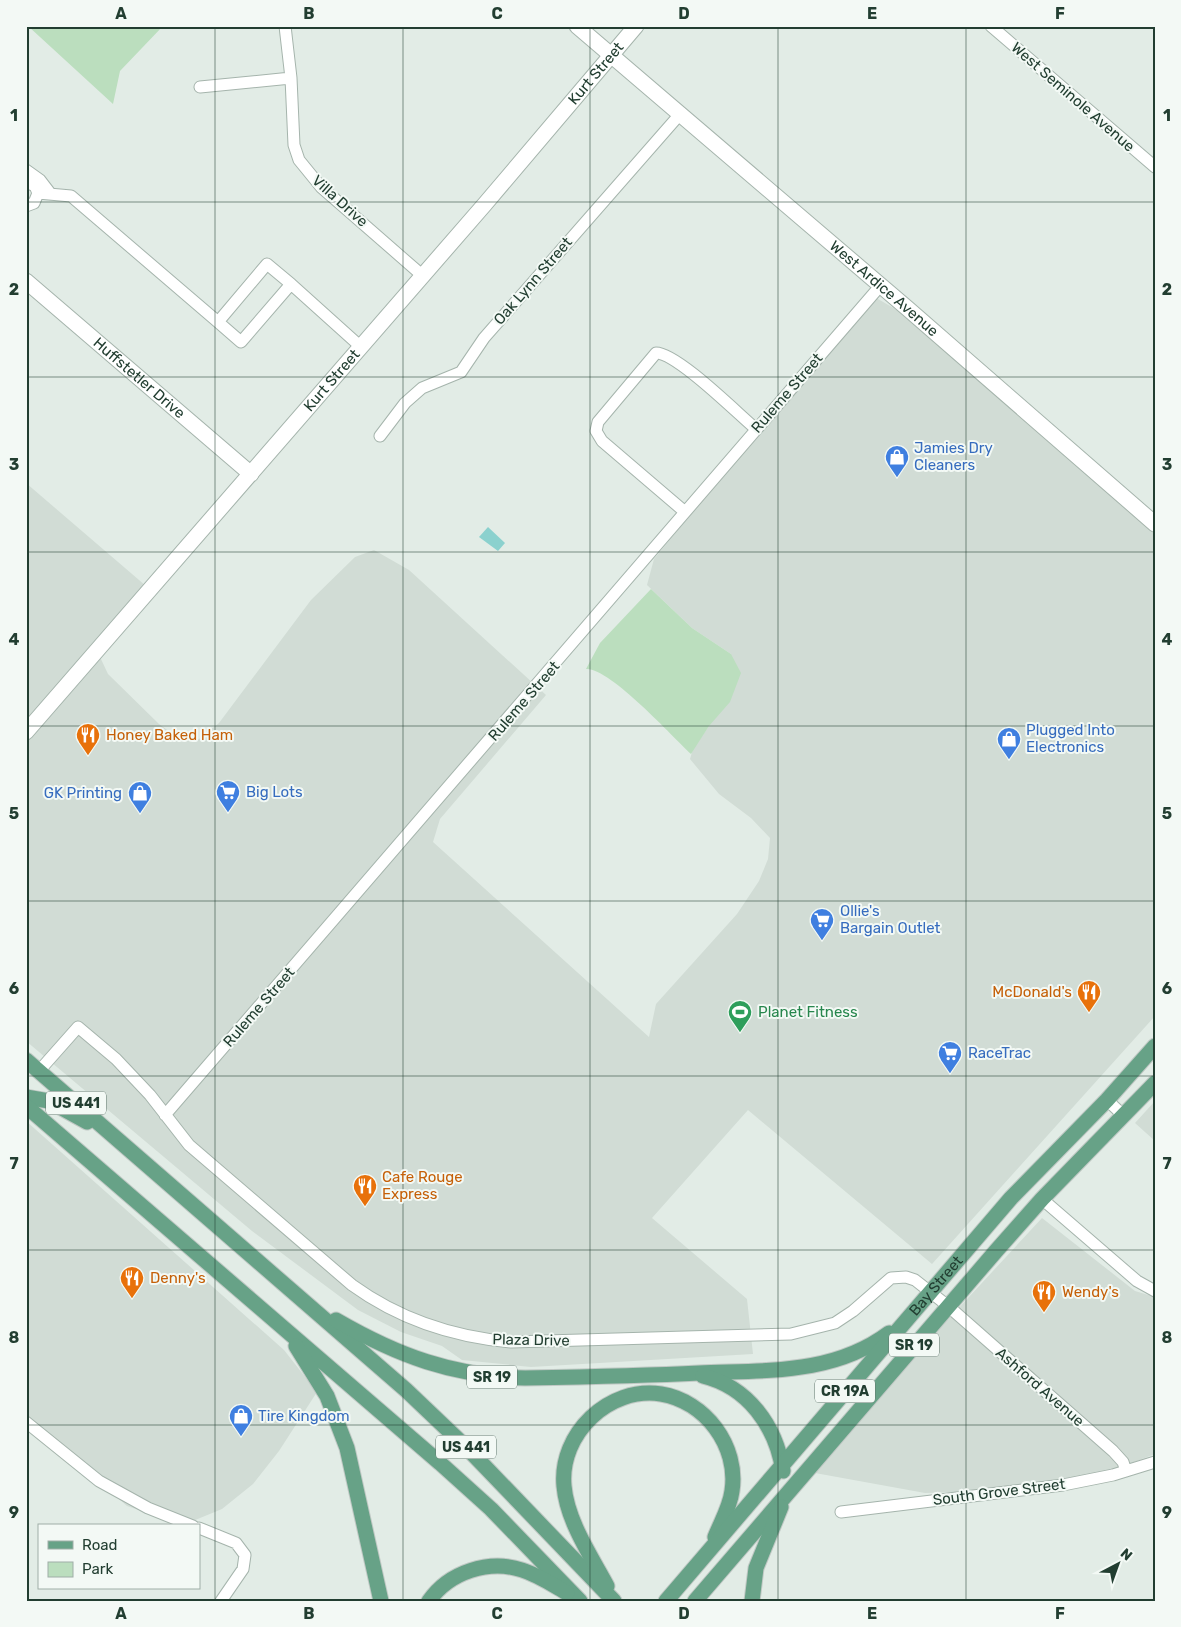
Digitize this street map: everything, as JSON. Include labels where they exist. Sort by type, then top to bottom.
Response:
[{"type":"main road","name":"Bay Street","points":[[666,1600],[1013,1196],[1107,1100],[1155,1046]]},
{"type":"main road","name":"US 441","points":[[26,1060],[33,1072],[113,1136],[406,1390],[468,1449],[614,1601]]},
{"type":"main road","name":"Bay Street","points":[[695,1601],[787,1492],[1042,1199],[1155,1083]]},
{"type":"main road","points":[[26,1097],[49,1101],[113,1136]]},
{"type":"main road","name":"US 441","points":[[26,1106],[491,1509],[580,1600]]},
{"type":"main road","name":"SR 19","points":[[308,1304],[394,1351],[460,1372],[491,1377],[525,1378],[793,1370],[815,1366],[856,1353],[885,1336],[908,1318]]},
{"type":"main road","points":[[285,1331],[314,1373],[338,1424],[346,1448],[382,1601]]},
{"type":"main road","points":[[692,1373],[728,1385],[753,1406],[767,1423],[782,1464],[787,1492],[762,1549],[756,1568],[752,1601]]},
{"type":"main road","points":[[614,1601],[576,1526],[568,1505],[563,1475],[571,1444],[578,1431],[587,1421],[612,1402],[647,1394],[672,1397],[701,1412],[719,1432],[731,1460],[732,1490],[710,1549]]},
{"type":"main road","points":[[429,1601],[442,1586],[464,1573],[502,1566],[528,1572],[580,1600]]},
{"type":"street","name":"Villa Drive","points":[[285,26],[291,78],[294,145],[304,169],[321,187],[422,276]]},
{"type":"street","name":"West Ardice Avenue","points":[[577,26],[612,54],[1154,521]]},
{"type":"street","name":"Kurt Street","points":[[26,732],[361,347],[636,26]]},
{"type":"street","name":"West Seminole Avenue","points":[[991,26],[1155,167]]},
{"type":"street","points":[[200,87],[291,78]]},
{"type":"street","name":"Oak Lynn Street","points":[[380,436],[399,410],[422,388],[430,383],[454,377],[460,372],[489,331],[681,114]]},
{"type":"street","points":[[26,170],[40,180],[44,193]]},
{"type":"street","points":[[26,182],[44,193],[71,196],[241,342],[291,284]]},
{"type":"street","points":[[27,206],[44,193]]},
{"type":"street","points":[[218,322],[267,264],[361,347]]},
{"type":"street","name":"Huffstetler Drive","points":[[26,281],[251,474]]},
{"type":"street","name":"Ruleme Street","points":[[165,1115],[881,285]]},
{"type":"street","points":[[685,512],[602,441],[596,431],[598,422],[656,353],[663,353],[680,363],[756,429]]},
{"type":"street","name":"Plaza Drive","points":[[33,1072],[78,1027],[116,1059],[150,1095],[189,1145],[371,1299],[416,1320],[467,1337],[511,1342],[792,1334],[835,1323],[853,1311],[891,1278],[910,1279],[948,1306]]},
{"type":"street","points":[[1107,1100],[1124,1116]]},
{"type":"street","points":[[1042,1199],[1137,1281],[1155,1292]]},
{"type":"street","name":"Ashford Avenue","points":[[948,1306],[1113,1451],[1122,1462],[1126,1472]]},
{"type":"street","points":[[26,1422],[112,1489],[189,1524]]},
{"type":"street","name":"South Grove Street","points":[[841,1512],[1063,1485],[1126,1472],[1155,1462]]},
{"type":"street","points":[[200,1528],[236,1543],[245,1555],[243,1569],[221,1601]]},
{"type":"shaded area","points":[[871,295],[897,310],[1155,533],[1155,1016],[932,1264],[748,1110],[652,1218],[747,1299],[753,1354],[531,1367],[462,1360],[442,1346],[401,1332],[358,1310],[252,1231],[26,1041],[26,741],[100,657],[108,674],[159,724],[181,740],[199,739],[219,723],[311,600],[355,557],[374,550],[409,570],[546,695],[440,819],[433,842],[649,1037],[656,1004],[737,914],[759,881],[768,859],[770,838],[751,818],[719,794],[690,759],[693,749],[709,726],[731,654],[692,628],[647,585],[654,559]]},
{"type":"shaded area","points":[[26,483],[146,586],[26,723]]},
{"type":"shaded area","points":[[1155,1101],[1155,1141],[1135,1123]]},
{"type":"shaded area","points":[[26,1121],[284,1350],[317,1392],[279,1451],[253,1484],[222,1509],[185,1524],[180,1524],[127,1506],[26,1418]]},
{"type":"shaded area","points":[[1042,1218],[1135,1291],[1155,1297],[1155,1454],[1065,1489],[925,1493],[815,1473],[823,1459]]},
{"type":"green space","points":[[28,26],[163,26],[120,71],[113,104]]},
{"type":"green space","points":[[651,589],[692,628],[731,654],[741,673],[730,702],[709,726],[691,754],[625,691],[596,671],[586,669],[600,643]]},
{"type":"water","points":[[488,527],[505,543],[498,551],[479,537]]},
{"type":"place","name":"Jamies Dry Cleaners","points":[[897,478]]},
{"type":"place","name":"Honey Baked Ham","points":[[88,756]]},
{"type":"place","name":"Plugged Into Electronics","points":[[1009,760]]},
{"type":"place","name":"Big Lots","points":[[228,813]]},
{"type":"place","name":"GK Printing","points":[[140,814]]},
{"type":"place","name":"Ollie's Bargain Outlet","points":[[822,941]]},
{"type":"place","name":"McDonald's","points":[[1089,1013]]},
{"type":"place","name":"Planet Fitness","points":[[740,1033]]},
{"type":"place","name":"RaceTrac","points":[[950,1074]]},
{"type":"place","name":"Cafe Rouge Express","points":[[365,1207]]},
{"type":"place","name":"Denny's","points":[[132,1299]]},
{"type":"place","name":"Wendy's","points":[[1044,1313]]},
{"type":"place","name":"Tire Kingdom","points":[[241,1437]]}]
